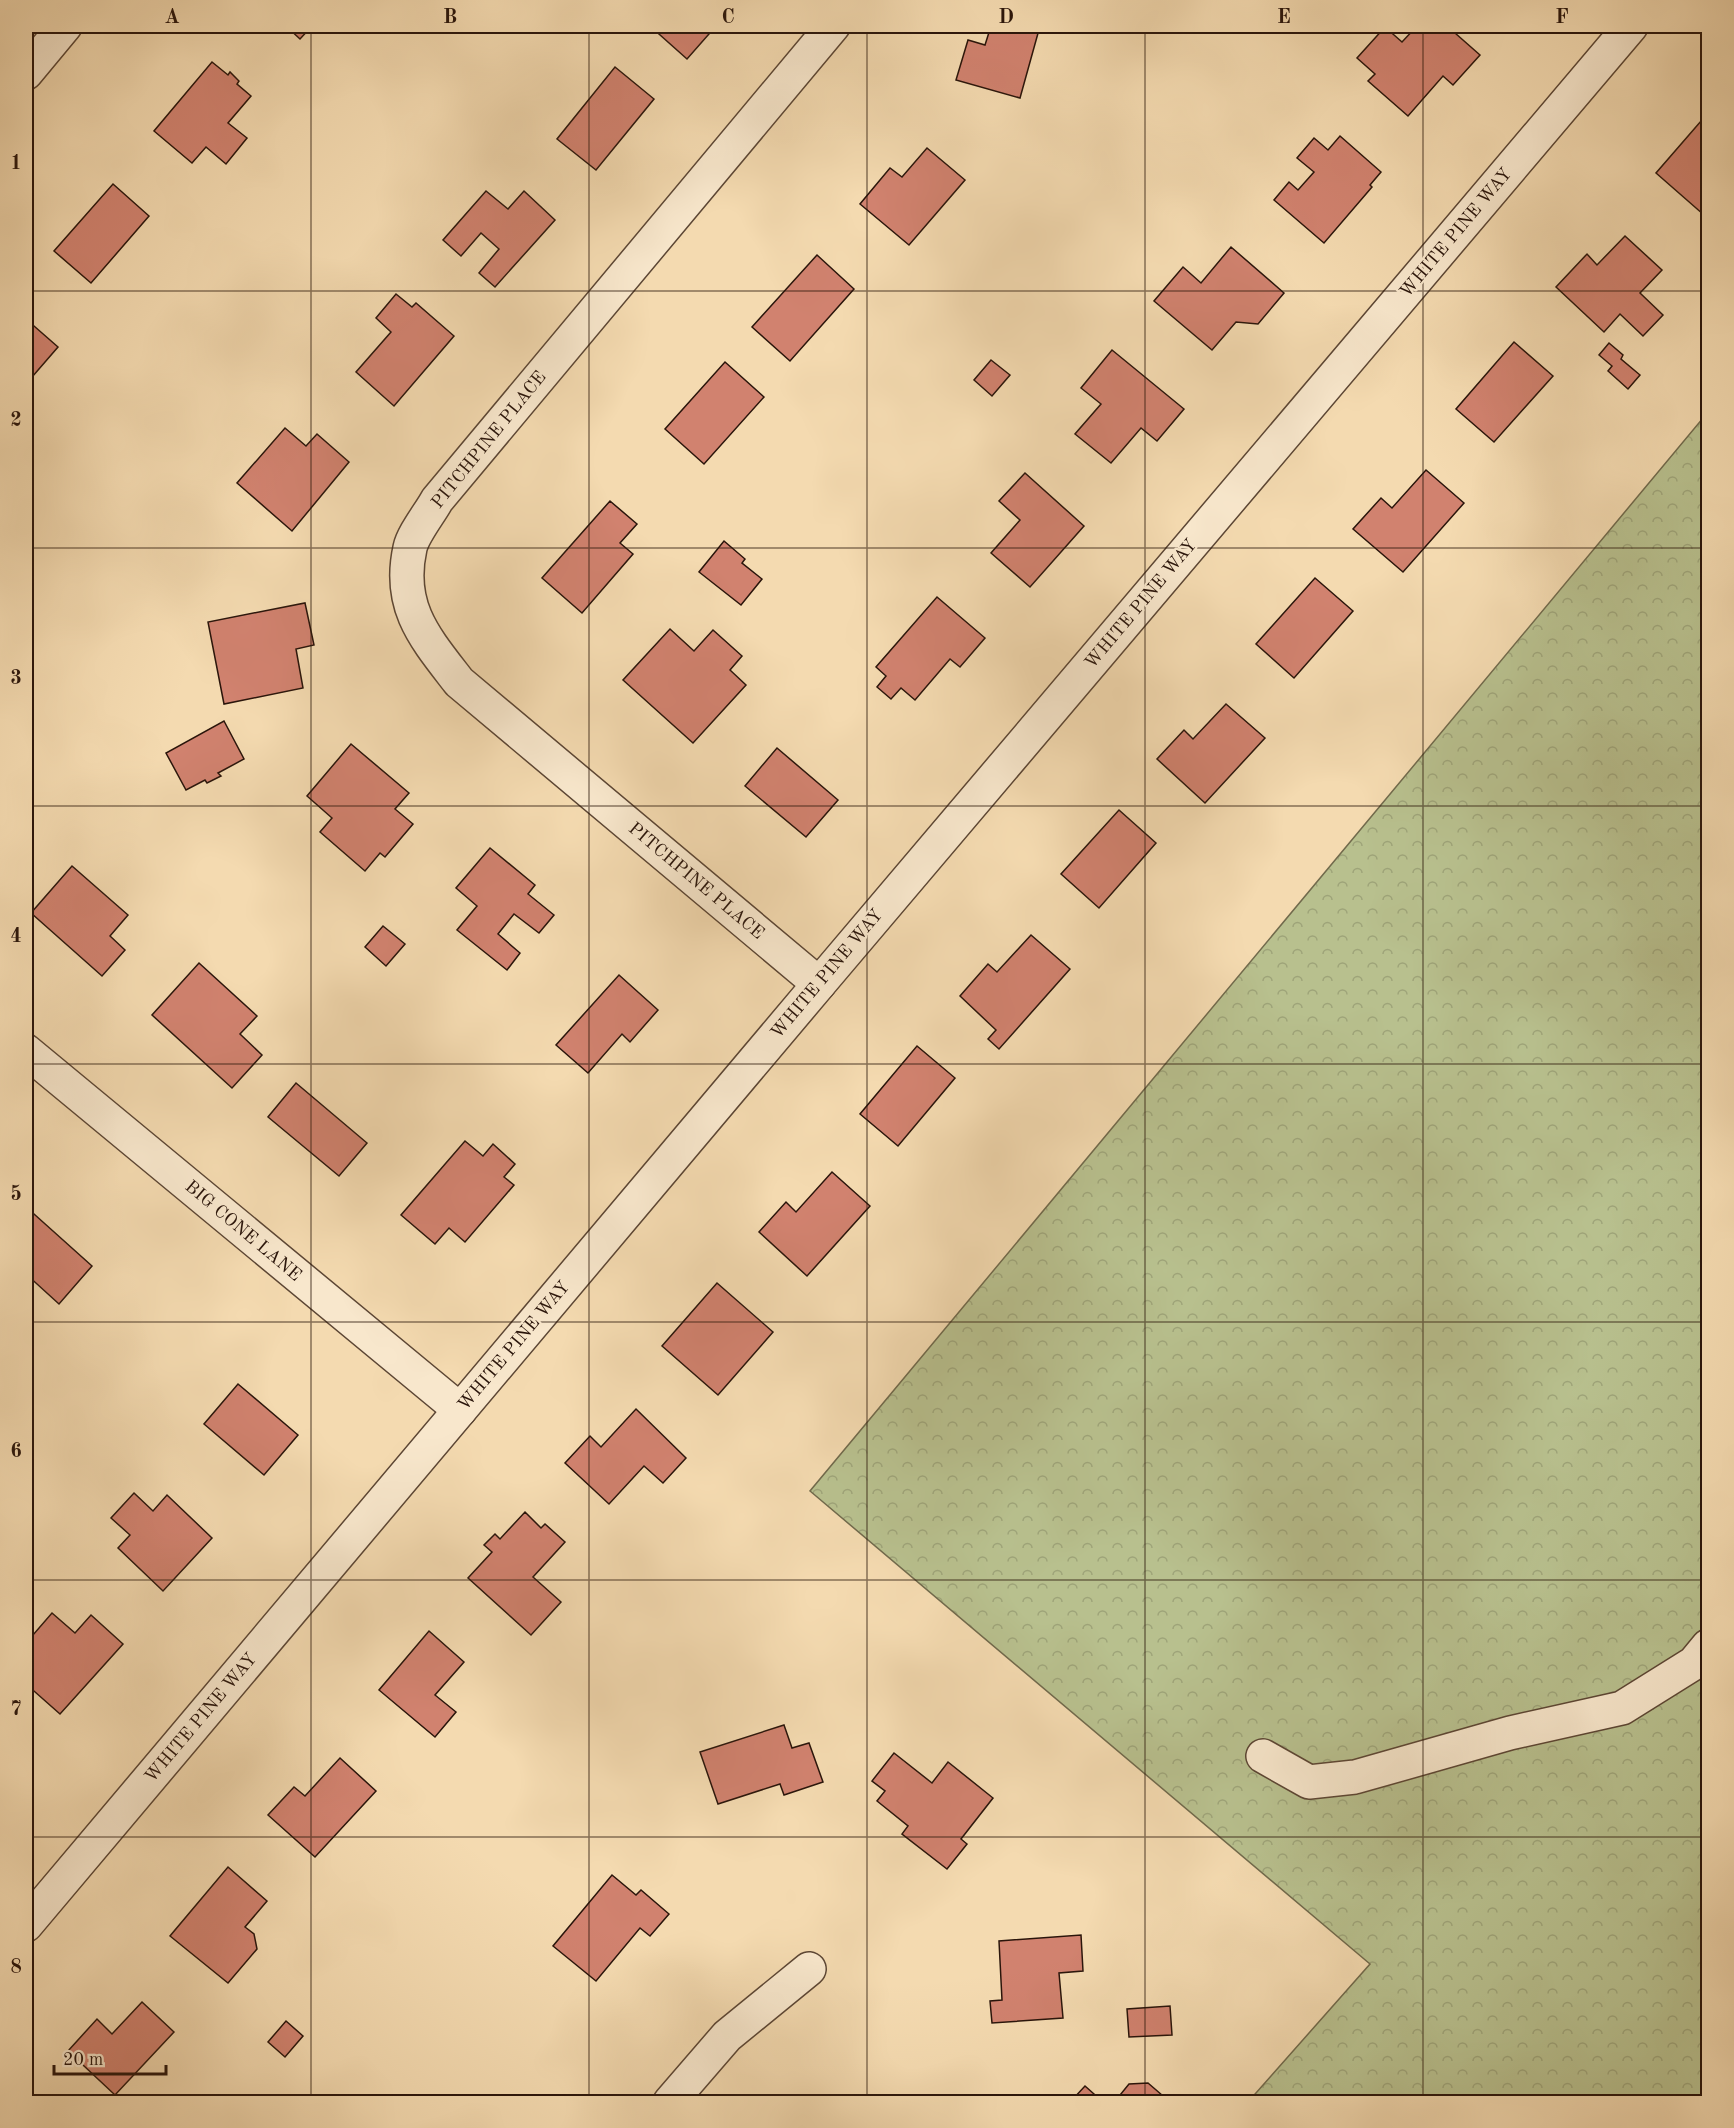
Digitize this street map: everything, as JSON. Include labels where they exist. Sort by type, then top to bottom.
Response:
[{"type":"street","points":[[26,73],[65,26]]},
{"type":"street","name":"PITCHPINE PLACE","points":[[819,984],[459,682],[423,636],[406,592],[410,546],[437,500],[832,26]]},
{"type":"street","name":"WHITE PINE WAY","points":[[26,1925],[1631,26]]},
{"type":"street","name":"BIG CONE LANE","points":[[26,1051],[460,1410]]},
{"type":"street","points":[[1263,1756],[1309,1782],[1355,1777],[1510,1733],[1622,1708],[1694,1663],[1708,1646]]},
{"type":"street","points":[[670,2103],[727,2036],[809,1969]]},
{"type":"green space","points":[[1708,412],[1708,2102],[1248,2102],[1370,1964],[810,1491]]},
{"type":"building","points":[[286,26],[312,26],[300,39]]},
{"type":"building","points":[[650,26],[716,26],[687,59]]},
{"type":"building","points":[[991,26],[1040,26],[1020,98],[956,80],[968,40],[985,45]]},
{"type":"building","points":[[1417,26],[1447,26],[1480,55],[1453,85],[1443,76],[1408,116],[1368,81],[1375,74],[1357,58],[1385,27],[1402,42]]},
{"type":"building","points":[[212,62],[228,75],[230,72],[239,81],[237,84],[251,96],[228,123],[247,138],[226,164],[206,147],[192,163],[154,131]]},
{"type":"building","points":[[615,67],[654,99],[596,170],[557,139]]},
{"type":"building","points":[[1708,113],[1708,210],[1704,215],[1656,173]]},
{"type":"building","points":[[1340,136],[1381,172],[1370,185],[1372,187],[1324,243],[1274,200],[1289,182],[1298,190],[1314,172],[1297,158],[1314,138],[1328,150]]},
{"type":"building","points":[[927,148],[965,180],[909,245],[860,204],[890,168],[902,177]]},
{"type":"building","points":[[113,184],[149,216],[91,283],[54,251]]},
{"type":"building","points":[[486,191],[508,209],[524,191],[555,220],[495,287],[479,273],[499,249],[481,233],[461,256],[443,240]]},
{"type":"building","points":[[1625,236],[1662,270],[1640,293],[1663,315],[1643,336],[1620,314],[1604,332],[1556,287],[1587,254],[1597,265]]},
{"type":"building","points":[[1231,247],[1284,293],[1258,324],[1236,322],[1212,350],[1154,301],[1183,267],[1201,283]]},
{"type":"building","points":[[817,255],[854,289],[790,361],[752,327]]},
{"type":"building","points":[[396,294],[412,307],[416,303],[454,336],[394,406],[356,372],[391,332],[376,318]]},
{"type":"building","points":[[26,319],[58,347],[26,384]]},
{"type":"building","points":[[1514,342],[1553,376],[1494,442],[1456,409]]},
{"type":"building","points":[[1609,343],[1623,355],[1621,359],[1640,375],[1628,389],[1608,371],[1612,366],[1599,355]]},
{"type":"building","points":[[1112,350],[1184,409],[1157,441],[1141,428],[1111,463],[1075,434],[1101,404],[1081,388]]},
{"type":"building","points":[[991,360],[1010,375],[992,396],[974,380]]},
{"type":"building","points":[[725,362],[764,397],[704,464],[665,429]]},
{"type":"building","points":[[285,428],[306,446],[317,434],[349,462],[292,531],[237,483]]},
{"type":"building","points":[[1426,470],[1464,503],[1403,572],[1353,529],[1381,498],[1392,508]]},
{"type":"building","points":[[1025,473],[1084,526],[1030,587],[991,553],[1020,520],[999,501]]},
{"type":"building","points":[[610,501],[637,524],[620,543],[633,554],[582,613],[542,578]]},
{"type":"building","points":[[724,541],[745,559],[742,563],[762,579],[741,605],[699,572]]},
{"type":"building","points":[[1315,578],[1353,611],[1294,678],[1256,644]]},
{"type":"building","points":[[937,597],[985,638],[960,667],[950,659],[915,700],[901,688],[891,699],[877,687],[886,676],[876,667]]},
{"type":"building","points":[[305,603],[314,645],[296,649],[303,688],[224,704],[208,622]]},
{"type":"building","points":[[670,629],[694,651],[713,630],[742,656],[730,670],[746,685],[693,743],[623,680]]},
{"type":"building","points":[[1226,704],[1265,738],[1205,803],[1157,759],[1184,730],[1193,739]]},
{"type":"building","points":[[224,721],[244,759],[218,773],[221,776],[207,783],[205,780],[186,790],[166,753]]},
{"type":"building","points":[[351,744],[409,793],[395,809],[413,824],[385,857],[380,853],[365,871],[320,832],[332,818],[307,796]]},
{"type":"building","points":[[777,748],[838,800],[806,837],[745,786]]},
{"type":"building","points":[[1119,810],[1156,843],[1099,908],[1061,874]]},
{"type":"building","points":[[490,848],[535,885],[528,894],[554,915],[539,933],[514,914],[498,934],[520,953],[507,970],[457,930],[477,906],[456,888]]},
{"type":"building","points":[[72,866],[128,915],[110,936],[125,950],[102,976],[31,913]]},
{"type":"building","points":[[383,926],[405,944],[386,966],[365,947]]},
{"type":"building","points":[[1031,935],[1070,969],[999,1049],[988,1039],[996,1030],[960,996],[988,964],[997,972]]},
{"type":"building","points":[[199,963],[257,1016],[240,1034],[262,1055],[232,1088],[152,1015]]},
{"type":"building","points":[[619,975],[658,1010],[630,1042],[622,1034],[588,1073],[556,1045]]},
{"type":"building","points":[[917,1046],[955,1078],[898,1146],[860,1114]]},
{"type":"building","points":[[296,1083],[367,1143],[339,1176],[268,1117]]},
{"type":"building","points":[[465,1141],[483,1156],[493,1144],[515,1164],[504,1177],[514,1185],[465,1242],[449,1228],[435,1244],[401,1215]]},
{"type":"building","points":[[832,1172],[870,1206],[807,1276],[759,1232],[786,1202],[796,1212]]},
{"type":"building","points":[[34,1214],[92,1266],[59,1304],[26,1274],[26,1224]]},
{"type":"building","points":[[717,1283],[773,1332],[718,1395],[662,1346]]},
{"type":"building","points":[[238,1384],[298,1435],[264,1475],[204,1424]]},
{"type":"building","points":[[636,1409],[686,1458],[663,1483],[644,1466],[609,1504],[565,1463],[590,1436],[601,1447]]},
{"type":"building","points":[[134,1493],[153,1511],[167,1495],[212,1538],[163,1591],[118,1548],[130,1535],[111,1518]]},
{"type":"building","points":[[525,1512],[541,1528],[545,1524],[565,1542],[533,1577],[561,1602],[531,1635],[468,1578],[492,1552],[484,1545],[495,1534],[500,1539]]},
{"type":"building","points":[[52,1613],[75,1633],[91,1615],[123,1644],[60,1714],[26,1684],[26,1643]]},
{"type":"building","points":[[429,1631],[464,1662],[435,1695],[456,1712],[435,1737],[379,1690]]},
{"type":"building","points":[[784,1725],[792,1748],[809,1743],[823,1782],[784,1795],[780,1784],[718,1804],[700,1752]]},
{"type":"building","points":[[894,1753],[932,1783],[948,1762],[993,1798],[961,1839],[967,1844],[947,1869],[902,1834],[908,1826],[877,1801],[885,1791],[872,1781]]},
{"type":"building","points":[[340,1758],[376,1791],[315,1857],[268,1815],[294,1787],[305,1796]]},
{"type":"building","points":[[228,1867],[267,1901],[245,1927],[254,1934],[257,1949],[228,1983],[170,1936]]},
{"type":"building","points":[[612,1875],[636,1895],[641,1890],[669,1914],[650,1936],[640,1928],[596,1981],[553,1946]]},
{"type":"building","points":[[1081,1935],[1083,1971],[1059,1973],[1063,2018],[992,2023],[990,2001],[1002,2000],[999,1941]]},
{"type":"building","points":[[142,2002],[174,2032],[115,2095],[68,2051],[97,2019],[112,2034]]},
{"type":"building","points":[[1170,2006],[1172,2035],[1129,2037],[1127,2009]]},
{"type":"building","points":[[286,2021],[303,2036],[285,2057],[268,2042]]},
{"type":"building","points":[[1148,2083],[1170,2102],[1116,2102],[1129,2084]]},
{"type":"building","points":[[1085,2086],[1103,2102],[1076,2102],[1073,2099]]}]
